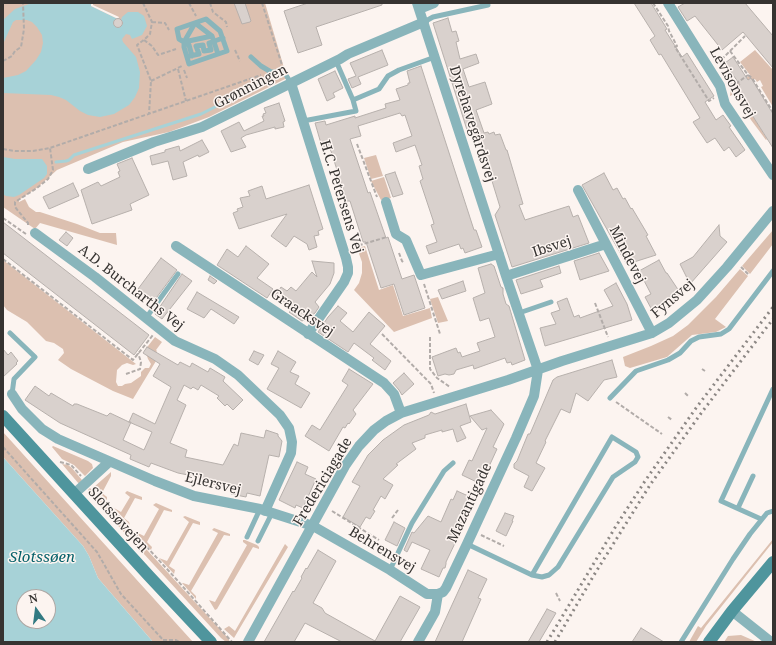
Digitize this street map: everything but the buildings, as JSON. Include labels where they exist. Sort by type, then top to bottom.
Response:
[{"type":"main road","name":"Slotssøvejen","points":[[3,416],[149,576],[212,642]]},
{"type":"main road","points":[[709,642],[732,611],[773,562]]},
{"type":"street","points":[[418,6],[434,3]]},
{"type":"street","name":"Levisonsvej","points":[[668,3],[707,66],[721,91],[725,104],[773,175]]},
{"type":"street","name":"Dyrehavegårdsvej","points":[[418,6],[538,370]]},
{"type":"street","name":"Grønningen","points":[[88,169],[154,142],[202,127],[348,54],[424,22]]},
{"type":"street","name":"H.C. Petersens Vej","points":[[291,83],[344,250],[348,273],[344,282],[308,334]]},
{"type":"street","name":"Mindevej","points":[[578,190],[652,333]]},
{"type":"street","points":[[386,202],[396,234],[406,240],[421,276],[499,254]]},
{"type":"street","name":"Fynsvej","points":[[538,370],[652,333],[668,323],[696,300],[727,267],[773,212]]},
{"type":"street","name":"A.D. Burcharths Vej","points":[[35,233],[90,273],[175,341],[215,359],[238,375],[280,415],[289,428],[292,442],[291,453],[266,511]]},
{"type":"street","name":"Ibsvej","points":[[506,276],[606,244]]},
{"type":"street","name":"Graacksvej","points":[[176,246],[384,383],[394,394],[401,413]]},
{"type":"street","name":"Fredericiagade","points":[[248,642],[345,466],[359,446],[386,421],[401,413],[538,370]]},
{"type":"street","name":"Mazantigade","points":[[418,642],[435,612],[438,594],[443,592],[446,588],[534,396],[538,370]]},
{"type":"street","name":"Ejlersvej","points":[[12,394],[22,409],[42,429],[58,439],[109,462],[194,496],[266,511],[313,526]]},
{"type":"street","points":[[74,494],[109,462]]},
{"type":"street","name":"Behrensvej","points":[[313,526],[390,570],[427,594],[438,594]]},
{"type":"street","points":[[732,611],[770,642]]},
{"type":"lane","points":[[424,22],[433,17],[488,5]]},
{"type":"lane","points":[[206,19],[220,31],[223,38],[227,51],[195,62],[191,56],[189,45],[179,38],[176,29],[206,19]]},
{"type":"lane","points":[[196,23],[213,38],[218,54]]},
{"type":"lane","points":[[184,42],[196,23]]},
{"type":"lane","points":[[191,56],[198,54],[196,46],[203,45],[204,51],[211,50],[209,43],[213,38]]},
{"type":"lane","points":[[184,42],[223,38]]},
{"type":"lane","points":[[251,57],[271,72],[284,72],[291,83]]},
{"type":"lane","points":[[353,100],[379,89],[388,76],[399,70],[435,57]]},
{"type":"lane","points":[[303,121],[356,110],[336,61]]},
{"type":"lane","points":[[610,398],[636,371],[668,360],[680,353],[691,342],[699,338],[721,334],[730,329],[773,271]]},
{"type":"lane","points":[[146,318],[178,274]]},
{"type":"lane","points":[[519,313],[551,302]]},
{"type":"lane","points":[[10,333],[35,357],[14,379],[12,394]]},
{"type":"lane","points":[[762,519],[721,501],[773,389]]},
{"type":"lane","points":[[467,544],[532,575],[542,577],[549,575],[556,570],[613,477],[637,460],[638,457],[636,452],[612,437],[532,575]]},
{"type":"lane","points":[[390,570],[412,523],[444,471],[453,463]]},
{"type":"lane","points":[[738,508],[753,476]]},
{"type":"lane","points":[[247,537],[266,511]]},
{"type":"lane","points":[[258,541],[266,511]]},
{"type":"lane","points":[[681,642],[733,559],[767,513],[773,511]]},
{"type":"path","points":[[3,61],[12,56],[15,51],[21,47],[24,29],[22,3]]},
{"type":"path","points":[[143,3],[152,22],[150,34],[137,45],[151,82],[149,114]]},
{"type":"path","points":[[173,3],[182,3]]},
{"type":"path","points":[[262,3],[284,72]]},
{"type":"path","points":[[653,3],[668,26],[677,46],[675,47],[709,100],[721,91],[748,76]]},
{"type":"path","points":[[707,66],[723,58],[745,36]]},
{"type":"path","points":[[144,40],[152,46],[158,55],[176,49]]},
{"type":"path","points":[[730,51],[748,76],[752,78],[773,112]]},
{"type":"path","points":[[151,82],[182,66]]},
{"type":"path","points":[[177,68],[186,101]]},
{"type":"path","points":[[3,149],[33,151],[50,148],[271,72]]},
{"type":"path","points":[[357,144],[380,202],[386,202]]},
{"type":"path","points":[[3,218],[31,237],[35,233],[28,228],[28,223],[14,206],[15,202],[48,179],[53,170],[50,148]]},
{"type":"path","points":[[344,250],[396,234]]},
{"type":"path","points":[[3,259],[132,360],[159,328]]},
{"type":"path","points":[[421,276],[440,334]]},
{"type":"path","points":[[595,302],[611,346]]},
{"type":"path","points":[[382,334],[431,384],[437,402]]},
{"type":"path","points":[[430,337],[430,369],[437,378],[458,395]]},
{"type":"path","points":[[126,374],[140,369],[141,362],[138,353]]},
{"type":"path","points":[[685,393],[688,396]]},
{"type":"path","points":[[610,398],[662,434]]},
{"type":"path","points":[[668,417],[672,420]]},
{"type":"path","points":[[3,447],[97,552],[121,594],[164,641],[176,640],[179,642]]},
{"type":"path","points":[[45,463],[62,462],[71,465],[232,642]]},
{"type":"path","points":[[324,506],[379,540]]},
{"type":"path","points":[[392,518],[398,510]]},
{"type":"path","points":[[473,531],[504,546]]},
{"type":"path","points":[[556,593],[560,601]]},
{"type":"path","points":[[199,604],[202,600]]},
{"type":"shaded area","points":[[3,3],[265,3],[287,78],[209,117],[169,132],[123,142],[57,170],[38,187],[19,200],[19,202],[25,199],[29,207],[36,212],[77,224],[100,233],[116,233],[117,245],[40,223],[35,229],[3,207]]},
{"type":"shaded area","points":[[755,50],[773,70],[773,107],[761,87],[763,86],[760,80],[757,82],[755,79],[736,88],[767,139],[766,140],[751,120],[736,94],[730,96],[731,88],[750,75],[740,62]]},
{"type":"shaded area","points":[[376,155],[383,176],[371,179],[364,158]]},
{"type":"shaded area","points":[[384,177],[391,198],[381,200],[371,181]]},
{"type":"shaded area","points":[[773,230],[773,244],[750,274],[742,266]]},
{"type":"shaded area","points":[[365,246],[379,290],[393,285],[403,316],[430,308],[432,318],[394,332],[354,290],[359,283],[362,273],[362,262],[357,248]]},
{"type":"shaded area","points":[[3,260],[136,364],[133,365],[127,363],[122,365],[117,370],[116,382],[118,386],[131,383],[141,376],[141,372],[145,368],[149,368],[151,364],[145,350],[155,337],[162,342],[152,358],[156,361],[133,399],[113,391],[71,369],[58,360],[64,353],[63,349],[54,343],[46,341],[27,322],[7,310],[3,305]]},
{"type":"shaded area","points":[[740,269],[748,276],[715,319],[726,327],[716,332],[692,335],[667,357],[630,368],[625,366],[623,357],[673,336],[688,325],[716,297]]},
{"type":"shaded area","points":[[438,297],[448,321],[438,323],[430,299]]},
{"type":"shaded area","points":[[3,432],[193,642],[153,642],[98,578],[83,546],[3,457]]},
{"type":"shaded area","points":[[53,446],[88,461],[92,464],[93,468],[85,476],[74,465],[62,459],[52,447]]},
{"type":"shaded area","points":[[62,464],[68,465],[72,468],[82,480],[79,484]]},
{"type":"shaded area","points":[[111,472],[111,476],[102,493],[107,497],[107,500],[94,487]]},
{"type":"shaded area","points":[[90,488],[228,638],[230,642],[226,642],[221,638],[88,493]]},
{"type":"shaded area","points":[[127,491],[142,497],[142,500],[135,498],[124,518],[130,525],[114,508],[121,512],[130,497],[125,493]]},
{"type":"shaded area","points":[[156,503],[172,510],[172,512],[164,510],[147,542],[152,547],[151,550],[136,532],[144,536],[159,509],[153,505]]},
{"type":"shaded area","points":[[185,516],[200,522],[200,525],[193,523],[169,566],[175,570],[174,574],[159,558],[167,561],[189,522],[183,517]]},
{"type":"shaded area","points":[[214,528],[230,534],[230,536],[224,535],[191,591],[196,596],[196,599],[182,583],[189,585],[218,533],[212,530]]},
{"type":"shaded area","points":[[773,539],[773,542],[706,626],[696,642],[689,642],[698,626],[701,628]]},
{"type":"shaded area","points":[[243,540],[257,545],[259,549],[253,547],[215,610],[209,600],[215,602],[247,545],[243,542]]},
{"type":"shaded area","points":[[285,544],[288,547],[234,638],[224,629],[229,626],[235,631]]},
{"type":"shaded area","points":[[741,635],[757,642],[724,642],[728,636]]},
{"type":"water","points":[[32,3],[91,3],[91,6],[118,19],[114,21],[114,24],[118,27],[122,24],[122,17],[128,12],[138,12],[144,16],[147,26],[142,35],[132,39],[130,35],[126,34],[122,39],[136,57],[140,72],[139,88],[129,105],[114,114],[100,117],[88,115],[80,111],[66,100],[51,95],[3,93],[3,78],[18,75],[26,71],[41,52],[43,43],[42,35],[32,22],[27,20],[16,20],[13,22],[3,44],[3,20],[15,9]]},
{"type":"water","points":[[3,157],[15,159],[42,159],[47,166],[47,174],[44,178],[19,195],[14,197],[6,196],[3,194]]},
{"type":"water","name":"Slotssøen","points":[[3,457],[83,546],[98,578],[153,642],[3,642]]},
{"type":"pier","points":[[91,3],[119,17],[118,19],[91,6]]},
{"type":"waterway","points":[[56,162],[66,161],[74,155],[201,114],[263,83]]},
{"type":"railway","points":[[547,642],[616,526],[645,481],[696,408],[773,307]]},
{"type":"railway","points":[[555,642],[594,575],[650,485],[702,412],[773,319]]}]
